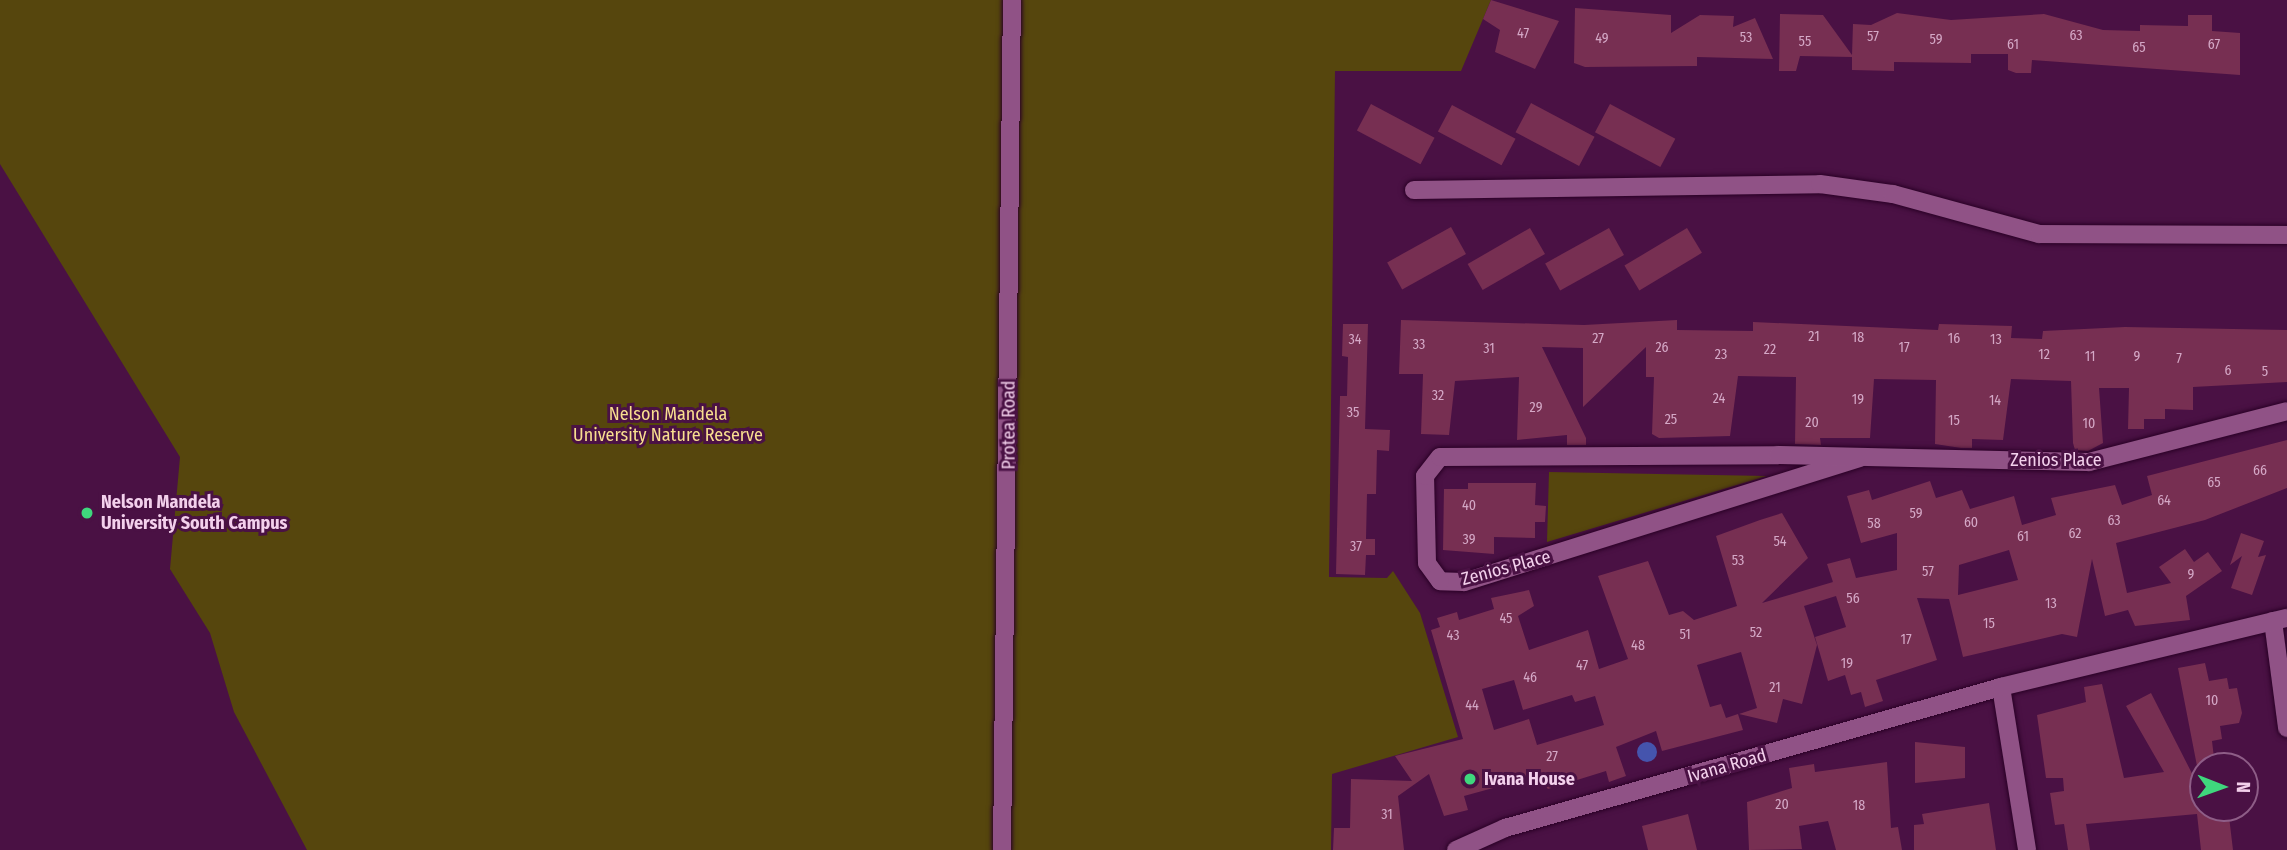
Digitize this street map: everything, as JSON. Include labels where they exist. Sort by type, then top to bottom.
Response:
[{"type":"street","name":"Protea Road","points":[[1002,850],[1012,0]]},
{"type":"street","points":[[1414,190],[1820,184],[1893,194],[2039,234],[2287,235]]},
{"type":"street","name":"Zenios Place","points":[[1860,458],[1464,582],[1440,581],[1427,563],[1424,476],[1440,457],[1860,458],[2111,460],[2287,411]]},
{"type":"street","points":[[2280,620],[2287,728]]},
{"type":"street","name":"Ivana Road","points":[[1456,850],[1505,828],[2001,687],[2280,620]]},
{"type":"street","points":[[2001,687],[2027,850]]},
{"type":"green space","name":"Nelson Mandela University Nature Reserve","points":[[0,0],[1491,0],[1461,71],[1335,71],[1329,577],[1387,578],[1393,571],[1420,613],[1458,737],[1332,774],[1331,850],[307,850],[234,712],[210,633],[170,569],[180,457],[0,164]]},
{"type":"green space","points":[[1549,472],[1767,476],[1547,542]]},
{"type":"water","points":[[1647,742],[1654,745],[1657,752],[1654,759],[1647,762],[1640,759],[1637,752],[1640,745]]},
{"type":"building","points":[[1491,0],[1559,21],[1535,69],[1495,52],[1500,30],[1483,19]]},
{"type":"building","points":[[1575,8],[1671,15],[1671,33],[1700,15],[1734,16],[1733,27],[1755,18],[1773,59],[1697,57],[1697,66],[1585,67],[1574,63]]},
{"type":"building","points":[[1897,13],[1951,20],[2044,14],[2103,30],[2140,31],[2140,25],[2188,26],[2188,15],[2212,15],[2212,31],[2240,33],[2240,75],[2032,60],[2031,73],[2016,73],[2008,70],[2008,54],[1971,54],[1971,63],[1894,62],[1894,71],[1852,70],[1852,57],[1800,56],[1796,71],[1779,71],[1780,14],[1823,15],[1852,55],[1853,24],[1871,25]]},
{"type":"building","points":[[1531,103],[1595,137],[1579,166],[1516,132]]},
{"type":"building","points":[[1371,104],[1435,138],[1420,164],[1357,130]]},
{"type":"building","points":[[1610,104],[1675,139],[1660,167],[1595,132]]},
{"type":"building","points":[[1452,105],[1516,139],[1501,165],[1438,131]]},
{"type":"building","points":[[1451,227],[1466,254],[1402,290],[1387,262]]},
{"type":"building","points":[[1530,228],[1545,254],[1483,290],[1468,264]]},
{"type":"building","points":[[1609,228],[1624,255],[1560,291],[1545,263]]},
{"type":"building","points":[[1687,228],[1702,253],[1639,290],[1624,266]]},
{"type":"building","points":[[1401,320],[1584,325],[1677,320],[1677,330],[1753,331],[1753,322],[1938,330],[1939,324],[2012,326],[2011,338],[2042,339],[2043,331],[2125,327],[2287,330],[2287,382],[2193,387],[2193,410],[2165,409],[2165,419],[2144,419],[2144,429],[2128,429],[2129,388],[2099,388],[2103,443],[2088,451],[2075,450],[2073,443],[2071,381],[2011,379],[2003,440],[1972,439],[1972,448],[1961,448],[1935,444],[1936,380],[1874,379],[1870,438],[1820,438],[1821,445],[1795,444],[1796,377],[1738,376],[1730,436],[1659,438],[1652,434],[1654,377],[1646,377],[1646,347],[1583,407],[1583,348],[1542,347],[1586,438],[1586,445],[1567,445],[1567,435],[1517,440],[1519,377],[1455,381],[1449,435],[1421,434],[1423,374],[1399,374]]},
{"type":"building","points":[[1343,324],[1368,324],[1365,429],[1390,430],[1389,451],[1377,450],[1376,494],[1367,494],[1366,539],[1375,539],[1375,555],[1366,555],[1365,575],[1336,574],[1340,396],[1347,396],[1348,357],[1342,356]]},
{"type":"building","points":[[2287,440],[2287,488],[2205,520],[2116,543],[2127,593],[2171,583],[2159,567],[2185,549],[2194,562],[2208,552],[2222,571],[2186,596],[2190,620],[2135,626],[2128,610],[2105,616],[2092,559],[2077,637],[2062,634],[1963,657],[1949,599],[1917,598],[1937,660],[1876,680],[1883,701],[1865,707],[1861,692],[1851,695],[1845,675],[1828,681],[1815,637],[1846,627],[1836,596],[1804,606],[1817,645],[1802,704],[1783,699],[1777,723],[1739,714],[1757,708],[1741,652],[1697,665],[1710,707],[1721,704],[1726,718],[1738,714],[1743,730],[1662,751],[1656,731],[1616,747],[1626,776],[1609,782],[1606,771],[1548,789],[1537,776],[1464,796],[1468,810],[1444,816],[1429,774],[1398,796],[1404,850],[1333,850],[1334,828],[1350,828],[1351,779],[1412,781],[1395,756],[1463,739],[1431,630],[1440,627],[1437,618],[1457,612],[1459,620],[1494,609],[1491,598],[1529,590],[1534,606],[1518,616],[1529,650],[1588,630],[1599,669],[1628,659],[1598,576],[1648,561],[1669,615],[1683,611],[1694,620],[1737,606],[1716,536],[1782,513],[1808,558],[1762,603],[1833,582],[1827,564],[1850,558],[1856,578],[1897,570],[1897,533],[1861,543],[1847,496],[1869,490],[1872,500],[1930,481],[1936,498],[1962,490],[1970,509],[2014,496],[2022,525],[2056,515],[2051,498],[2115,485],[2122,505],[2152,495],[2147,476]],"holes":[[[2009,550],[2018,580],[1958,595],[1959,565]],[[1514,680],[1523,710],[1572,695],[1575,702],[1595,696],[1604,725],[1537,745],[1529,719],[1494,730],[1482,689]]]},
{"type":"building","points":[[1468,483],[1536,483],[1535,505],[1546,506],[1545,522],[1535,522],[1535,538],[1494,537],[1494,554],[1443,550],[1444,489],[1468,489]]},
{"type":"building","points":[[2241,533],[2264,541],[2258,557],[2266,555],[2252,595],[2231,588],[2242,556],[2230,565]]},
{"type":"building","points":[[2205,663],[2209,681],[2227,678],[2229,689],[2237,688],[2242,713],[2239,723],[2220,726],[2222,739],[2212,741],[2213,752],[2194,752],[2178,668]]},
{"type":"building","points":[[2102,684],[2124,778],[2164,772],[2126,706],[2151,693],[2189,768],[2189,815],[2086,824],[2090,850],[2068,850],[2064,824],[2055,825],[2050,793],[2064,791],[2063,778],[2046,778],[2037,715],[2086,702],[2084,687]]},
{"type":"building","points":[[1915,742],[1965,747],[1965,778],[1915,783]]},
{"type":"building","points":[[1887,762],[1891,828],[1898,827],[1902,850],[1836,850],[1828,821],[1799,826],[1802,849],[1749,850],[1747,802],[1792,788],[1789,768],[1814,764],[1815,772]]},
{"type":"building","points":[[1989,803],[1996,850],[1914,850],[1914,825],[1924,824],[1922,814]]},
{"type":"building","points":[[1688,814],[1697,850],[1648,850],[1642,826]]},
{"type":"building","points":[[2198,822],[2230,822],[2233,850],[2201,850]]},
{"type":"place","name":"Nelson Mandela University South Campus","points":[[87,513]]},
{"type":"place","name":"Ivana House","points":[[1470,779]]}]
